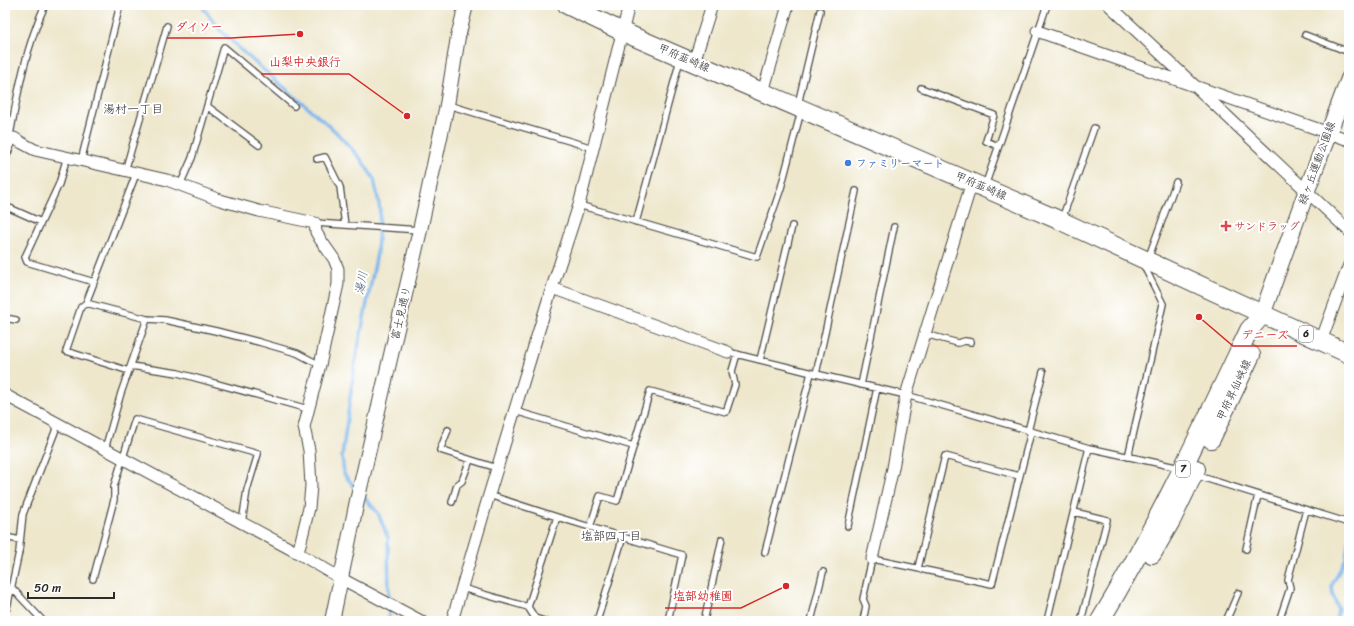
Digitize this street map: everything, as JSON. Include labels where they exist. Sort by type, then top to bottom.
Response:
[{"type":"main road","name":"甲府韮崎線","points":[[567,5],[623,32],[1061,221],[1349,354]]},
{"type":"main road","name":"緑ヶ丘運動公園線","points":[[1262,315],[1328,132],[1349,79]]},
{"type":"main road","name":"甲府昇仙峡線","points":[[1100,621],[1188,472],[1259,337],[1262,315]]},
{"type":"main road","name":"甲府昇仙峡線","points":[[1112,621],[1172,519],[1188,472]]},
{"type":"street","name":"富士見通り","points":[[332,621],[342,579],[357,501],[420,230],[447,105],[458,37],[466,5]]},
{"type":"street","points":[[452,621],[497,468],[579,205],[629,5]]},
{"type":"street","points":[[687,59],[712,5]]},
{"type":"street","points":[[763,92],[788,5]]},
{"type":"street","points":[[1110,5],[1349,231]]},
{"type":"street","points":[[1037,31],[1193,84],[1349,140]]},
{"type":"street","points":[[10,135],[36,150],[130,173],[167,180],[220,200],[259,211],[315,223],[316,232],[334,259],[338,269],[338,284],[320,365],[304,427],[309,450],[311,486],[309,508],[298,553]]},
{"type":"street","points":[[872,559],[893,468],[906,395],[925,334],[978,184]]},
{"type":"street","points":[[1321,341],[1349,265]]},
{"type":"street","points":[[552,288],[732,353]]},
{"type":"street","points":[[5,395],[419,620]]},
{"type":"lane","points":[[5,160],[22,74],[36,24],[45,5]]},
{"type":"lane","points":[[81,161],[120,5]]},
{"type":"lane","points":[[978,184],[998,146],[1047,5]]},
{"type":"lane","points":[[579,205],[756,257],[781,188],[820,11]]},
{"type":"lane","points":[[167,26],[130,173],[94,282],[86,303],[81,307],[66,352],[130,368],[185,375],[308,409]]},
{"type":"lane","points":[[1305,35],[1349,52]]},
{"type":"lane","points":[[180,185],[192,158],[224,47],[294,106]]},
{"type":"lane","points":[[636,222],[687,59]]},
{"type":"lane","points":[[921,88],[994,115],[986,141],[998,146]]},
{"type":"lane","points":[[447,105],[593,148]]},
{"type":"lane","points":[[207,106],[259,145]]},
{"type":"lane","points":[[1061,221],[1094,128]]},
{"type":"lane","points":[[68,157],[59,184],[25,257],[27,262],[94,282]]},
{"type":"lane","points":[[316,158],[324,157],[340,186],[345,225]]},
{"type":"lane","points":[[1128,457],[1163,304],[1144,260],[1176,182]]},
{"type":"lane","points":[[765,552],[814,374],[856,191]]},
{"type":"lane","points":[[5,206],[41,222]]},
{"type":"lane","points":[[315,223],[420,230]]},
{"type":"lane","points":[[760,360],[792,226]]},
{"type":"lane","points":[[860,384],[894,227]]},
{"type":"lane","points":[[86,303],[147,319],[165,320],[252,340],[297,353],[320,365]]},
{"type":"lane","points":[[5,318],[16,320]]},
{"type":"lane","points":[[105,449],[121,393],[147,319]]},
{"type":"lane","points":[[925,334],[958,343],[965,341],[971,342]]},
{"type":"lane","points":[[590,527],[600,496],[616,501],[650,391],[726,412],[735,385],[732,371],[732,353],[906,395],[1089,448],[1188,472],[1349,523]]},
{"type":"lane","points":[[863,621],[866,606],[863,599],[872,559],[992,584],[1043,372]]},
{"type":"lane","points":[[848,526],[877,388]]},
{"type":"lane","points":[[515,411],[633,446]]},
{"type":"lane","points":[[93,579],[114,500],[114,486],[135,419],[258,454],[247,490],[242,523]]},
{"type":"lane","points":[[7,608],[20,552],[23,514],[58,424]]},
{"type":"lane","points":[[448,430],[440,450],[497,468]]},
{"type":"lane","points":[[1047,621],[1089,448]]},
{"type":"lane","points":[[918,568],[945,456],[1019,476]]},
{"type":"lane","points":[[452,502],[457,485],[462,481],[470,460]]},
{"type":"lane","points":[[489,495],[682,555],[668,621]]},
{"type":"lane","points":[[1246,549],[1258,495]]},
{"type":"lane","points":[[1279,621],[1290,588],[1288,580],[1306,510]]},
{"type":"lane","points":[[1074,512],[1107,520],[1081,621]]},
{"type":"lane","points":[[528,608],[557,517]]},
{"type":"lane","points":[[5,537],[20,540]]},
{"type":"lane","points":[[597,621],[623,537]]},
{"type":"lane","points":[[704,621],[722,539]]},
{"type":"lane","points":[[811,621],[823,572]]},
{"type":"lane","points":[[12,588],[43,621]]},
{"type":"lane","points":[[462,588],[528,608],[535,618],[544,621]]},
{"type":"lane","points":[[1226,621],[1238,593]]},
{"type":"waterway","name":"湯川","points":[[201,5],[220,30],[242,51],[335,131],[360,158],[374,179],[380,209],[377,253],[355,363],[342,456],[344,474],[356,489]]},
{"type":"waterway","name":"湯川","points":[[362,495],[378,513],[388,538],[389,601]]},
{"type":"waterway","points":[[1336,621],[1338,608],[1333,595],[1332,585],[1346,558],[1349,538]]},
{"type":"waterway","name":"湯川","points":[[389,607],[389,621]]},
{"type":"place","name":"ダイソー","points":[[300,34]]},
{"type":"place","name":"山梨中央銀行","points":[[407,116]]},
{"type":"place","name":"ファミリーマート","points":[[848,163]]},
{"type":"place","name":"サンドラッグ","points":[[1226,226]]},
{"type":"place","name":"デニーズ","points":[[1199,317]]},
{"type":"place","name":"塩部幼稚園","points":[[786,586]]},
{"type":"district","name":"湯村一丁目","points":[[133,109]]},
{"type":"district","name":"塩部四丁目","points":[[611,536]]}]
